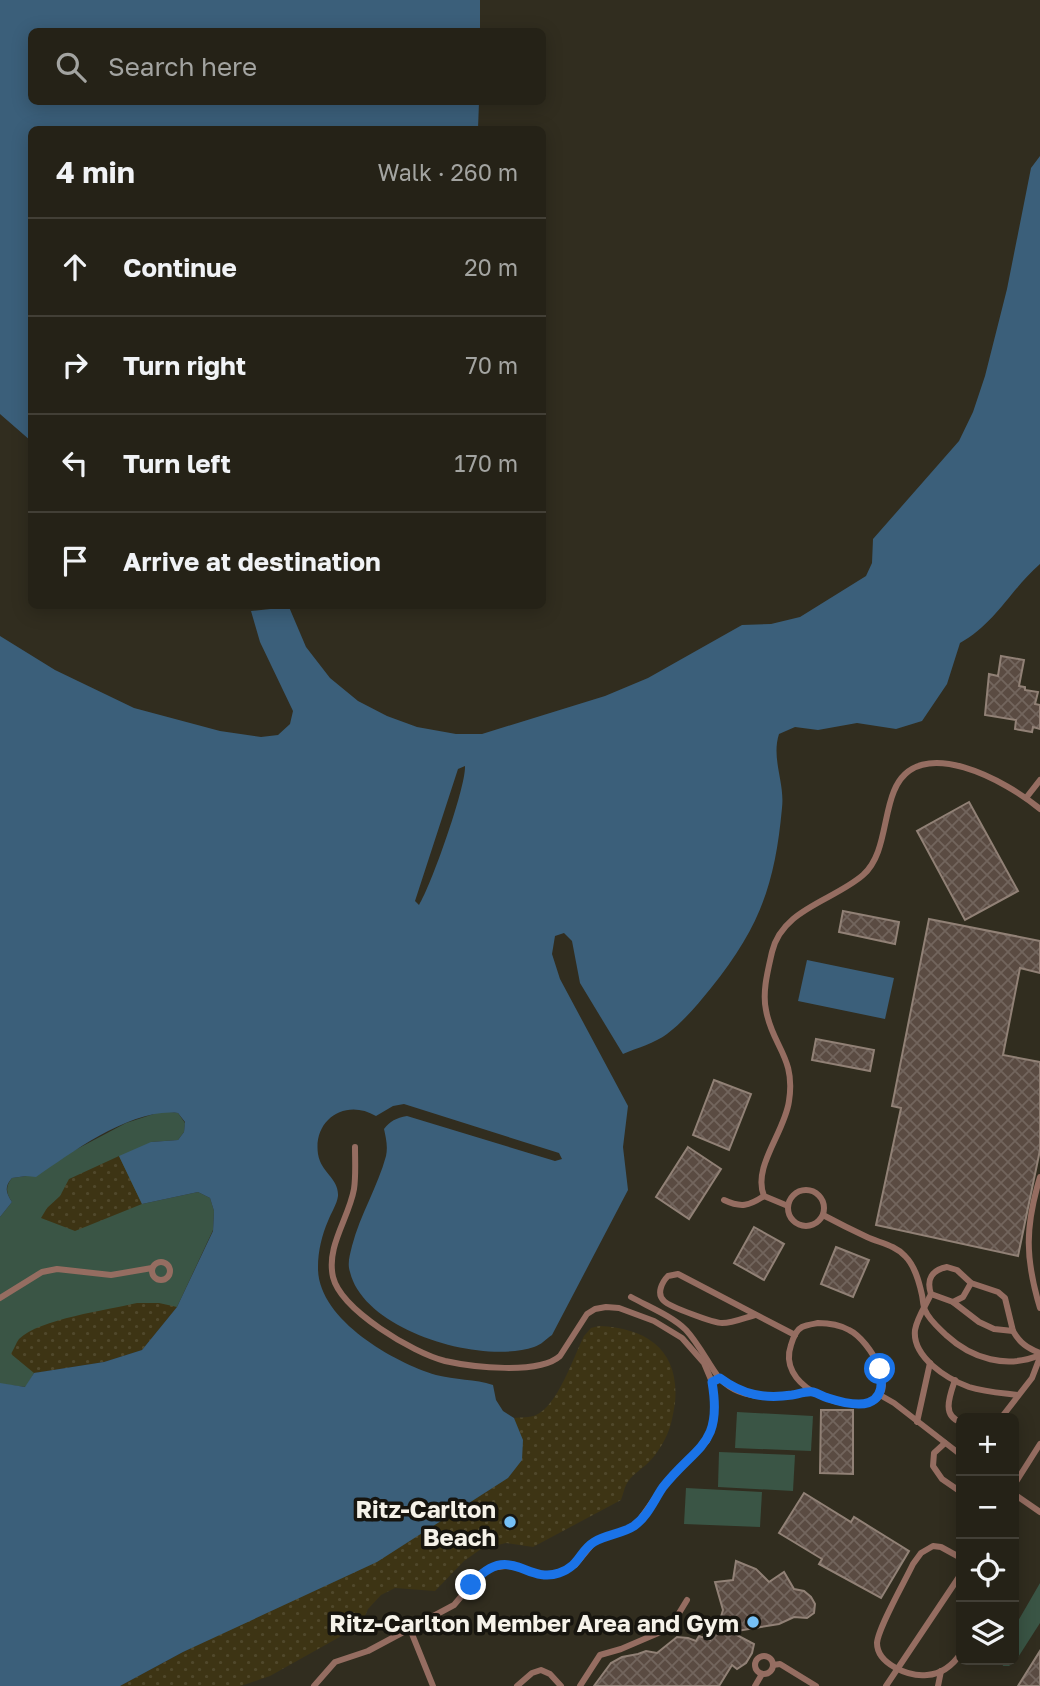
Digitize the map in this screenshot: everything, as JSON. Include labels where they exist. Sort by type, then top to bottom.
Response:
[{"type":"lane","points":[[788,1206],[764,1196],[760,1186],[761,1174],[784,1124],[789,1102],[791,1079],[787,1060],[766,1013],[765,1000],[772,950],[784,927],[869,869],[875,858],[894,789],[904,775],[915,767],[928,763],[943,763],[985,775],[1040,809]]},
{"type":"lane","points":[[1026,798],[1040,780]]},
{"type":"lane","points":[[314,1686],[335,1662],[368,1651],[454,1605],[481,1573],[489,1568],[513,1564],[536,1573],[553,1575],[575,1565],[594,1542],[626,1530],[638,1522],[663,1487],[707,1441],[714,1420],[712,1382],[704,1363],[690,1345],[672,1331],[644,1316],[619,1308],[595,1309],[587,1314],[560,1356],[535,1368],[444,1361],[399,1340],[347,1300],[336,1287],[333,1276],[331,1265],[336,1242],[354,1188],[355,1147]]},
{"type":"lane","points":[[1040,1177],[1032,1202],[1027,1239],[1030,1275],[1040,1308]]},
{"type":"lane","points":[[806,1190],[815,1192],[824,1206],[823,1215],[817,1223],[807,1227],[797,1224],[790,1217],[788,1206],[791,1198],[806,1190]]},
{"type":"lane","points":[[724,1200],[738,1206],[746,1206],[764,1196]]},
{"type":"lane","points":[[823,1215],[903,1253],[912,1264],[917,1277],[924,1310],[966,1351],[986,1359],[1008,1362],[1026,1361],[1040,1355]]},
{"type":"lane","points":[[1018,1395],[968,1387],[930,1363],[922,1354],[916,1340],[915,1328],[931,1294],[928,1285],[930,1275],[947,1267],[957,1270],[971,1283],[998,1292],[1005,1298],[1013,1331],[1019,1341],[1040,1355]]},
{"type":"lane","points":[[0,1298],[42,1272],[57,1269],[111,1275],[152,1268]]},
{"type":"lane","points":[[755,1315],[734,1321],[711,1322],[664,1301],[660,1293],[662,1282],[668,1276],[678,1274],[795,1335]]},
{"type":"lane","points":[[953,1302],[963,1297],[971,1283]]},
{"type":"lane","points":[[931,1294],[953,1302],[979,1322],[994,1329],[1013,1331]]},
{"type":"lane","points":[[631,1297],[677,1322],[687,1331],[720,1378],[731,1386],[758,1397],[773,1398],[812,1392]]},
{"type":"lane","points":[[644,1316],[647,1306]]},
{"type":"lane","points":[[818,1323],[851,1330],[876,1357],[883,1382],[880,1395],[872,1402],[858,1404],[839,1402],[812,1392],[796,1377],[790,1365],[789,1349],[795,1335],[802,1327],[818,1323]]},
{"type":"lane","points":[[1005,1413],[1032,1378],[1040,1355]]},
{"type":"lane","points":[[917,1422],[930,1363]]},
{"type":"lane","points":[[712,1382],[720,1378]]},
{"type":"lane","points":[[955,1380],[948,1407],[950,1415],[956,1421]]},
{"type":"lane","points":[[880,1395],[956,1451]]},
{"type":"lane","points":[[945,1443],[934,1453],[933,1466],[942,1479],[956,1489]]},
{"type":"lane","points":[[1019,1477],[1040,1444]]},
{"type":"lane","points":[[1019,1497],[1040,1512]]},
{"type":"lane","points":[[956,1555],[933,1545],[921,1553],[913,1564],[877,1643],[886,1663],[925,1676],[941,1671],[956,1660]]},
{"type":"lane","points":[[886,1686],[956,1580]]},
{"type":"lane","points":[[580,1686],[600,1655],[670,1628],[687,1600]]},
{"type":"lane","points":[[410,1629],[433,1686]]},
{"type":"lane","points":[[762,1674],[755,1665],[758,1658],[766,1656],[773,1665]]},
{"type":"lane","points":[[755,1686],[762,1674],[770,1672],[773,1665]]},
{"type":"lane","points":[[773,1665],[782,1665],[816,1686]]},
{"type":"lane","points":[[520,1685],[532,1673],[541,1670],[550,1674],[561,1686]]},
{"type":"lane","points":[[938,1686],[941,1671]]},
{"type":"green space","points":[[163,1111],[178,1113],[185,1123],[184,1132],[178,1140],[151,1142],[142,1204],[198,1192],[210,1198],[214,1211],[213,1230],[177,1307],[63,1367],[34,1373],[26,1387],[0,1384],[0,1217],[12,1202],[8,1196],[8,1184],[12,1178],[26,1176],[126,1123]]},
{"type":"green space","points":[[737,1412],[813,1416],[811,1451],[735,1448]]},
{"type":"green space","points":[[719,1452],[795,1455],[793,1491],[718,1487]]},
{"type":"green space","points":[[686,1488],[762,1492],[760,1527],[684,1524]]},
{"type":"green space","points":[[1040,1583],[1040,1623],[1019,1656],[1019,1619]]},
{"type":"sand","points":[[119,1156],[142,1204],[75,1231],[41,1218],[60,1196],[69,1179]]},
{"type":"sand","points":[[137,1303],[159,1303],[177,1307],[142,1350],[104,1362],[34,1373],[11,1354],[19,1339],[42,1326]]},
{"type":"sand","name":"Ritz-Carlton Beach","points":[[599,1326],[632,1332],[657,1346],[672,1369],[675,1385],[675,1403],[667,1435],[653,1457],[628,1482],[621,1500],[533,1547],[506,1543],[481,1549],[464,1561],[435,1591],[395,1588],[381,1595],[368,1609],[361,1625],[270,1676],[241,1686],[120,1686],[508,1478],[522,1449],[514,1418],[534,1416],[544,1410],[558,1391],[584,1336],[591,1328]]},
{"type":"water","points":[[0,0],[480,0],[480,28],[28,28],[28,105],[479,105],[478,126],[28,126],[28,438],[0,414]]},
{"type":"water","points":[[1040,156],[1040,564],[983,626],[960,643],[947,684],[922,721],[896,729],[857,723],[818,730],[795,727],[779,734],[777,762],[782,808],[775,860],[762,904],[742,945],[728,966],[696,1006],[667,1034],[623,1054],[580,983],[572,941],[564,933],[555,936],[552,954],[560,979],[628,1106],[623,1147],[628,1190],[552,1335],[537,1346],[512,1351],[457,1347],[428,1338],[377,1311],[360,1293],[350,1272],[349,1262],[355,1234],[386,1156],[384,1129],[394,1120],[407,1116],[555,1161],[562,1159],[559,1153],[404,1104],[393,1106],[376,1116],[354,1109],[343,1111],[326,1122],[321,1131],[318,1142],[320,1161],[338,1190],[318,1261],[321,1286],[330,1304],[360,1336],[399,1360],[436,1375],[493,1385],[496,1400],[503,1411],[514,1418],[523,1440],[522,1460],[508,1478],[377,1562],[183,1652],[120,1686],[0,1686],[0,1383],[25,1387],[34,1373],[104,1362],[142,1350],[177,1307],[213,1231],[214,1211],[210,1198],[198,1192],[142,1204],[119,1156],[151,1142],[178,1140],[184,1132],[185,1122],[178,1113],[160,1113],[122,1124],[36,1177],[12,1178],[7,1190],[12,1202],[0,1217],[0,636],[55,670],[134,708],[220,731],[261,737],[278,735],[290,724],[293,711],[260,642],[251,611],[290,609],[306,647],[330,678],[358,701],[417,727],[456,734],[482,734],[605,696],[648,678],[742,625],[771,624],[800,617],[866,576],[872,563],[873,539],[959,441],[973,412],[985,376],[1007,289],[1031,168]],"holes":[[[465,766],[460,794],[447,836],[419,905],[415,901],[458,769]]]},
{"type":"water","points":[[807,960],[894,978],[885,1019],[798,1001]]},
{"type":"building","points":[[1001,656],[1024,660],[1019,686],[1038,692],[1035,704],[1040,705],[1040,729],[1033,727],[1032,732],[1015,729],[1016,720],[985,715],[989,674],[998,676]]},
{"type":"building","points":[[969,802],[1018,891],[965,920],[917,831]]},
{"type":"building","points":[[843,911],[899,922],[895,944],[839,932]]},
{"type":"building","points":[[929,919],[1040,941],[1040,973],[1020,968],[1003,1055],[1040,1062],[1040,1150],[1018,1256],[876,1225],[901,1108],[892,1106]]},
{"type":"building","points":[[816,1039],[874,1050],[870,1071],[812,1060]]},
{"type":"building","points":[[714,1080],[751,1094],[729,1150],[693,1135]]},
{"type":"building","points":[[688,1147],[721,1169],[689,1219],[656,1197]]},
{"type":"building","points":[[754,1227],[784,1244],[764,1280],[734,1263]]},
{"type":"building","points":[[836,1247],[869,1260],[853,1297],[821,1284]]},
{"type":"building","points":[[821,1410],[853,1410],[853,1474],[820,1473]]},
{"type":"building","points":[[804,1493],[851,1522],[854,1517],[909,1551],[881,1598],[819,1564],[822,1559],[779,1533]]},
{"type":"building","name":"Ritz-Carlton Member Area and Gym","points":[[736,1561],[756,1569],[769,1582],[784,1572],[794,1589],[804,1591],[811,1597],[815,1604],[814,1613],[807,1618],[794,1617],[779,1624],[731,1632],[754,1644],[752,1653],[746,1663],[737,1669],[732,1665],[719,1686],[594,1686],[611,1663],[622,1657],[646,1651],[657,1653],[677,1637],[696,1641],[699,1636],[710,1640],[711,1635],[707,1636],[720,1620],[723,1610],[715,1582],[733,1580]]},
{"type":"building","points":[[1040,1651],[1040,1686],[1018,1686]]},
{"type":"place","name":"Ritz-Carlton Beach","points":[[510,1522]]},
{"type":"place","name":"Ritz-Carlton Member Area and Gym","points":[[753,1622]]},
{"type":"route","points":[[471,1585],[481,1573],[495,1566],[513,1564],[544,1575],[562,1572],[575,1565],[587,1547],[594,1542],[633,1527],[645,1516],[663,1487],[707,1441],[714,1420],[715,1396],[712,1382],[720,1378],[742,1392],[758,1397],[773,1398],[812,1392],[839,1402],[858,1404],[872,1402],[880,1395],[883,1382],[880,1369]]}]
